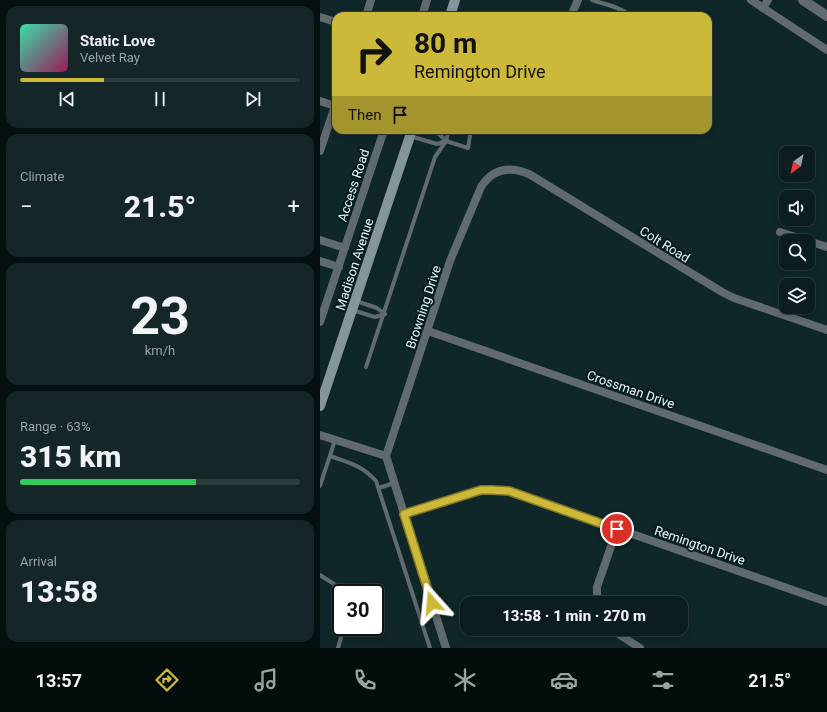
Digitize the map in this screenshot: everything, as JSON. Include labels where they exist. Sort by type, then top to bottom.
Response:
[{"type":"main road","points":[[451,12],[455,0]]},
{"type":"main road","name":"Madison Avenue","points":[[320,406],[411,134]]},
{"type":"street","points":[[367,12],[371,0]]},
{"type":"street","points":[[423,12],[427,0]]},
{"type":"street","points":[[573,12],[578,0]]},
{"type":"street","points":[[751,0],[827,50]]},
{"type":"street","points":[[763,8],[768,0]]},
{"type":"street","points":[[803,0],[827,16]]},
{"type":"street","points":[[320,17],[332,21]]},
{"type":"street","points":[[320,101],[332,104]]},
{"type":"street","points":[[320,151],[323,133],[332,114]]},
{"type":"street","name":"Access Road","points":[[320,322],[383,134]]},
{"type":"street","name":"Colt Road","points":[[497,172],[507,169],[517,170],[529,174],[722,292],[734,298],[827,330]]},
{"type":"street","name":"Browning Drive","points":[[386,456],[450,261],[480,189],[488,178],[497,172]]},
{"type":"street","points":[[780,232],[786,234]]},
{"type":"street","points":[[320,240],[345,248]]},
{"type":"street","points":[[815,243],[827,247]]},
{"type":"street","points":[[320,260],[339,267]]},
{"type":"street","name":"Crossman Drive","points":[[428,331],[827,470]]},
{"type":"street","points":[[320,435],[386,456],[446,648]]},
{"type":"street","name":"Remington Drive","points":[[404,514],[481,490],[509,491],[827,602]]},
{"type":"street","points":[[597,596],[597,587],[617,529]]},
{"type":"street","points":[[622,636],[640,648]]},
{"type":"lane","points":[[592,0],[625,12]]},
{"type":"lane","points":[[413,134],[437,144],[446,140]]},
{"type":"lane","points":[[438,134],[446,140],[468,148],[470,134]]},
{"type":"lane","points":[[366,367],[385,314],[435,158],[446,140],[448,134]]},
{"type":"lane","points":[[354,305],[375,317],[385,314]]},
{"type":"lane","points":[[354,305],[378,308],[385,314]]},
{"type":"lane","points":[[320,486],[335,440]]},
{"type":"lane","points":[[330,456],[359,466],[368,472],[376,481],[430,648]]},
{"type":"lane","points":[[379,488],[394,483]]},
{"type":"lane","points":[[320,575],[334,584]]},
{"type":"lane","points":[[338,648],[341,636]]},
{"type":"route","points":[[432,603],[404,514],[481,490],[498,490],[509,491],[617,529]]}]
